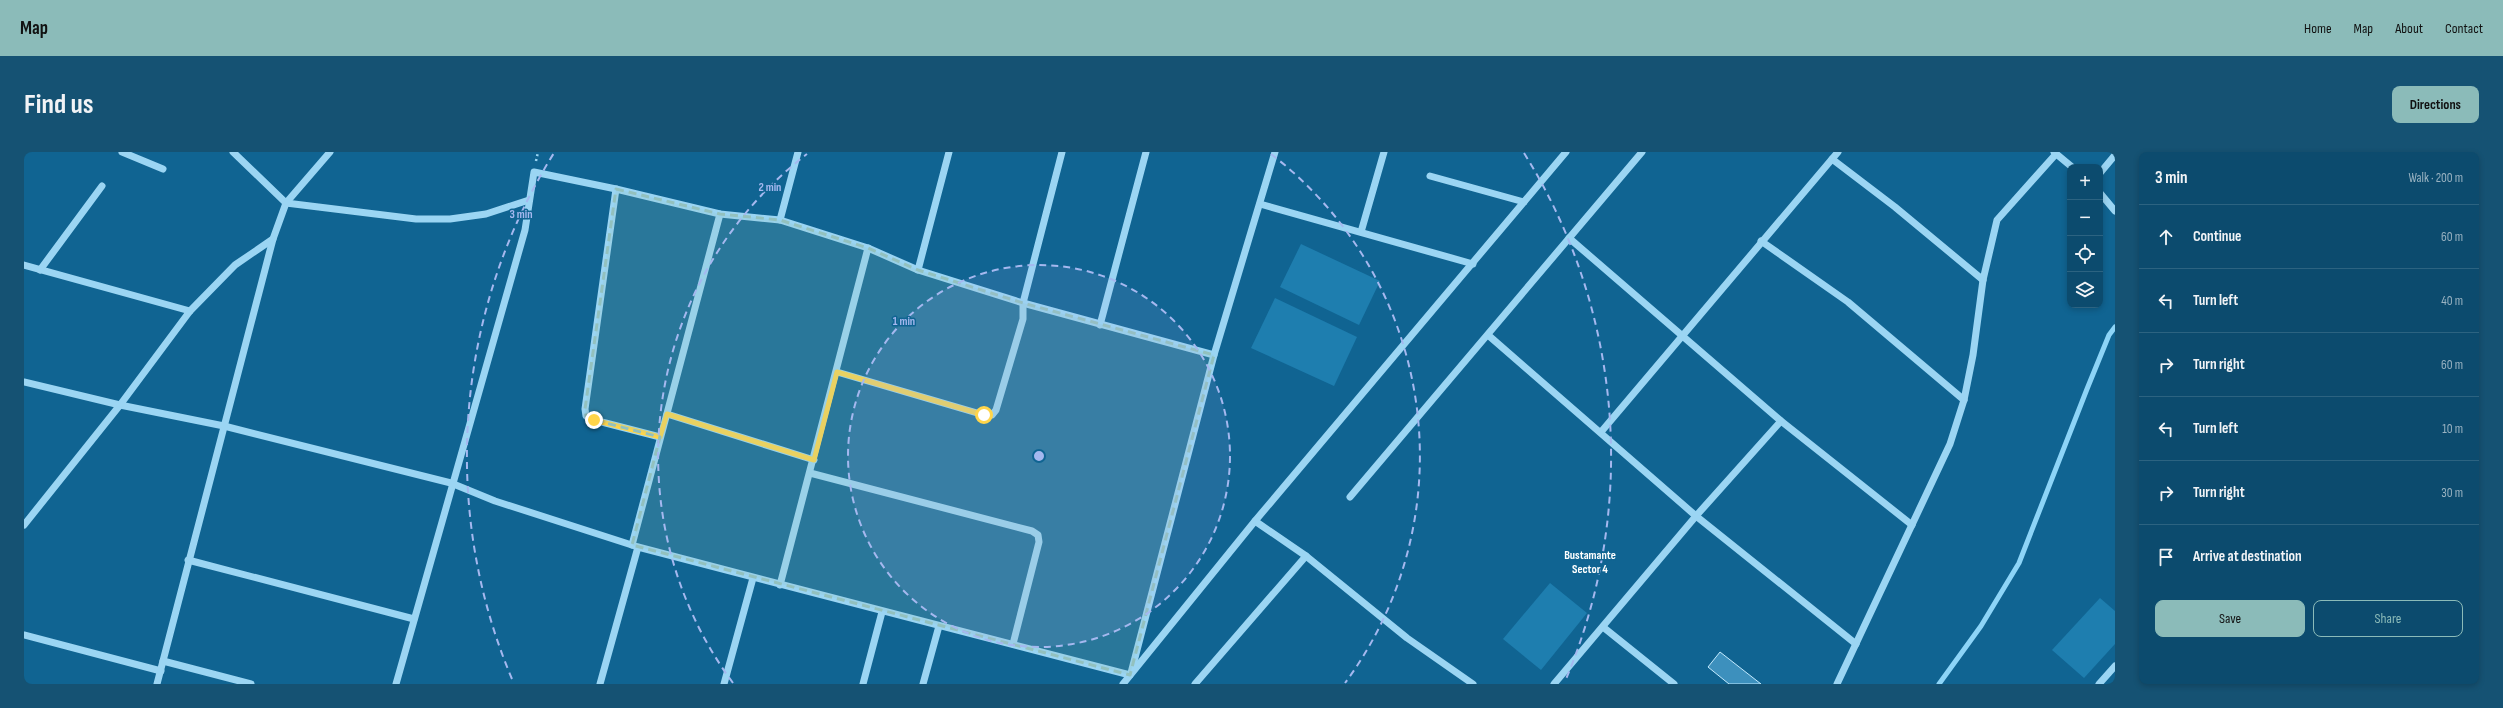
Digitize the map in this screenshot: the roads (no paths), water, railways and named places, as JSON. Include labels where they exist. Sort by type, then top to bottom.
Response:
[{"type":"street","points":[[122,152],[163,169]]},
{"type":"street","points":[[233,152],[286,203],[416,219],[450,219],[486,214],[529,200]]},
{"type":"street","points":[[157,684],[164,661],[188,560],[273,239],[286,203],[330,152]]},
{"type":"street","points":[[780,220],[798,152]]},
{"type":"street","points":[[918,270],[949,152]]},
{"type":"street","points":[[837,372],[984,415],[992,415],[996,410],[1023,319],[1023,303],[1062,152]]},
{"type":"street","points":[[1100,325],[1146,152]]},
{"type":"street","points":[[1130,675],[1214,355],[1275,152]]},
{"type":"street","points":[[1361,232],[1384,152]]},
{"type":"street","points":[[1123,684],[1255,521],[1566,152]]},
{"type":"street","points":[[1350,497],[1642,152]]},
{"type":"street","points":[[1601,432],[1761,241],[1838,152]]},
{"type":"street","points":[[1837,684],[1950,444],[1964,400],[1973,355],[1983,280],[1998,220],[2055,153],[2068,164]]},
{"type":"street","points":[[2103,169],[2115,155]]},
{"type":"street","points":[[1832,159],[1895,207],[1983,280]]},
{"type":"street","points":[[396,684],[451,483],[525,230],[534,172],[616,188],[720,214],[780,220],[868,248],[918,270],[1023,303],[1214,355]]},
{"type":"street","points":[[1430,176],[1524,202]]},
{"type":"street","points":[[40,270],[102,186]]},
{"type":"street","points":[[616,188],[585,409],[586,416],[594,420],[660,437]]},
{"type":"street","points":[[2103,197],[2115,211]]},
{"type":"street","points":[[1260,204],[1473,264]]},
{"type":"street","points":[[600,684],[635,546],[660,437],[720,214]]},
{"type":"street","points":[[1569,238],[1781,421],[1912,525]]},
{"type":"street","points":[[24,525],[120,405],[190,311],[235,265],[273,239]]},
{"type":"street","points":[[1761,241],[1848,302],[1964,400]]},
{"type":"street","points":[[780,585],[837,372],[868,248]]},
{"type":"street","points":[[24,265],[190,311]]},
{"type":"street","points":[[1488,335],[1696,516],[1856,644]]},
{"type":"street","points":[[24,382],[120,405],[224,426],[451,483],[495,501],[635,546],[882,612],[1013,644],[1130,675]]},
{"type":"street","points":[[667,414],[814,460]]},
{"type":"street","points":[[1554,684],[1696,516],[1781,421]]},
{"type":"street","points":[[810,473],[1032,531],[1038,535],[1039,542],[1013,644]]},
{"type":"street","points":[[1255,521],[1306,556],[1407,638],[1473,684]]},
{"type":"street","points":[[1195,684],[1306,556]]},
{"type":"street","points":[[188,560],[414,619]]},
{"type":"street","points":[[724,684],[753,578]]},
{"type":"street","points":[[863,684],[882,612]]},
{"type":"street","points":[[923,684],[939,626]]},
{"type":"street","points":[[1603,627],[1674,684]]},
{"type":"street","points":[[24,635],[161,671]]},
{"type":"street","points":[[164,661],[251,684]]},
{"type":"street","points":[[2099,684],[2115,666]]},
{"type":"waterway","points":[[1939,684],[1981,626],[2019,563],[2087,389],[2109,335],[2115,327]]},
{"type":"district","name":"Bustamante Sector 4","points":[[1590,562]]}]
